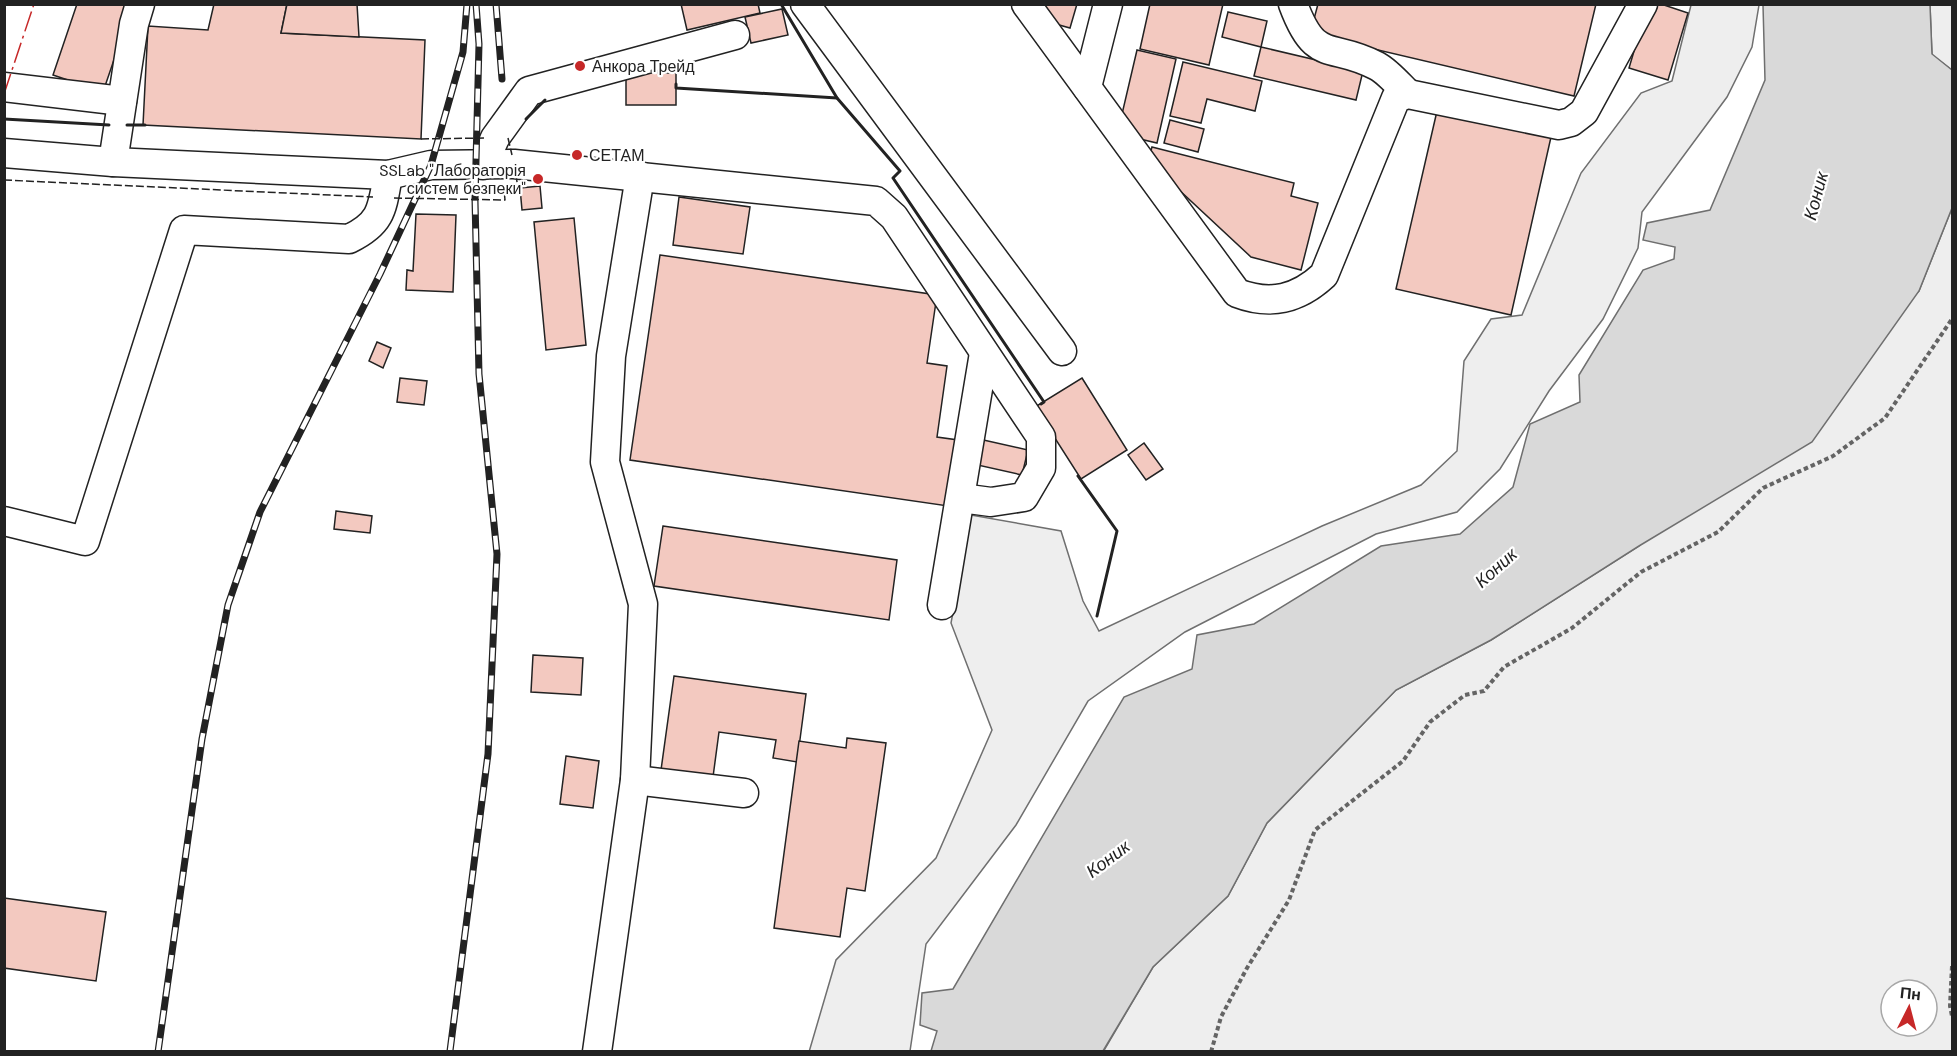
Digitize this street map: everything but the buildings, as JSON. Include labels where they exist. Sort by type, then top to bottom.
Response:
[{"type":"lane","points":[[113,162],[134,24],[140,4]]},
{"type":"lane","points":[[805,4],[1062,351]]},
{"type":"lane","points":[[1026,4],[1237,293],[1253,299],[1274,300],[1293,297],[1310,289],[1324,275],[1395,98],[1408,94],[1559,125],[1571,122],[1584,112],[1643,4]]},
{"type":"lane","points":[[1087,87],[1108,4]]},
{"type":"lane","points":[[1293,4],[1302,29],[1314,44],[1378,66],[1408,94]]},
{"type":"lane","points":[[483,165],[495,138],[529,91],[735,35]]},
{"type":"lane","points":[[4,87],[122,101]]},
{"type":"lane","points":[[4,153],[113,162],[388,175],[431,165],[514,164],[876,201],[894,217],[1041,437],[1041,468],[1024,497],[991,502],[961,498]]},
{"type":"lane","points":[[4,521],[85,541],[184,230],[349,239],[369,230],[382,210],[388,175]]},
{"type":"lane","points":[[597,1052],[635,780],[643,604],[605,462],[611,356],[640,176]]},
{"type":"lane","points":[[942,605],[984,353]]},
{"type":"lane","points":[[635,780],[744,794]]},
{"type":"path","points":[[1211,1052],[1221,1017],[1288,900],[1315,830],[1403,761],[1430,722],[1465,695],[1484,691],[1504,667],[1572,628],[1641,572],[1718,532],[1763,488],[1833,456],[1885,418],[1953,319]]},
{"type":"path","points":[[1953,966],[1950,1006],[1953,1016]]},
{"type":"shaded area","points":[[1691,5],[1759,5],[1752,47],[1727,97],[1642,212],[1638,248],[1603,319],[1549,391],[1500,469],[1457,512],[1376,534],[1185,632],[1088,701],[1016,825],[926,944],[910,1051],[809,1052],[836,960],[936,858],[992,730],[951,623],[971,515],[1061,531],[1083,601],[1099,631],[1322,526],[1421,485],[1457,451],[1464,361],[1491,319],[1522,315],[1581,173],[1641,93],[1672,81]]},
{"type":"shaded area","points":[[1930,5],[1952,5],[1952,70],[1932,55]]},
{"type":"shaded area","points":[[1952,208],[1952,1051],[1103,1052],[1153,967],[1228,896],[1267,823],[1396,690],[1491,640],[1639,546],[1919,291]]},
{"type":"water","name":"Коник","points":[[1763,5],[1930,5],[1932,54],[1952,70],[1952,208],[1919,291],[1812,442],[1639,546],[1491,640],[1396,690],[1267,823],[1228,896],[1153,967],[1103,1051],[931,1051],[937,1031],[920,1025],[922,993],[953,989],[1124,697],[1192,669],[1197,635],[1254,624],[1381,546],[1460,534],[1513,487],[1530,424],[1580,402],[1579,375],[1643,270],[1674,259],[1675,247],[1643,240],[1647,223],[1710,210],[1765,80]]},
{"type":"railway","points":[[158,1052],[202,739],[228,605],[260,512],[380,274],[431,165],[463,52],[467,4]]},
{"type":"railway","points":[[450,1051],[488,754],[497,554],[479,374],[475,200],[479,44],[476,4]]},
{"type":"railway","points":[[496,4],[502,79]]},
{"type":"fence","points":[[421,139],[484,138]]},
{"type":"fence","points":[[508,138],[512,155]]},
{"type":"fence","points":[[394,198],[505,200],[504,189],[518,189],[516,175]]},
{"type":"fence","points":[[4,180],[373,197]]},
{"type":"wall","points":[[781,4],[837,98],[900,171],[893,178],[1044,402],[1041,404]]},
{"type":"wall","points":[[652,71],[670,72]]},
{"type":"wall","points":[[676,84],[676,88],[837,98]]},
{"type":"wall","points":[[526,119],[545,100]]},
{"type":"wall","points":[[4,119],[109,125]]},
{"type":"wall","points":[[127,125],[145,125]]},
{"type":"wall","points":[[1078,476],[1117,531],[1097,616]]},
{"type":"power","points":[[4,94],[34,4]]},
{"type":"place","name":"Анкора Трейд","points":[[580,66]]},
{"type":"place","name":"СЕТАМ","points":[[577,155]]},
{"type":"place","name":"SSLab \"Лабораторія систем безпеки\"","points":[[538,179]]}]
